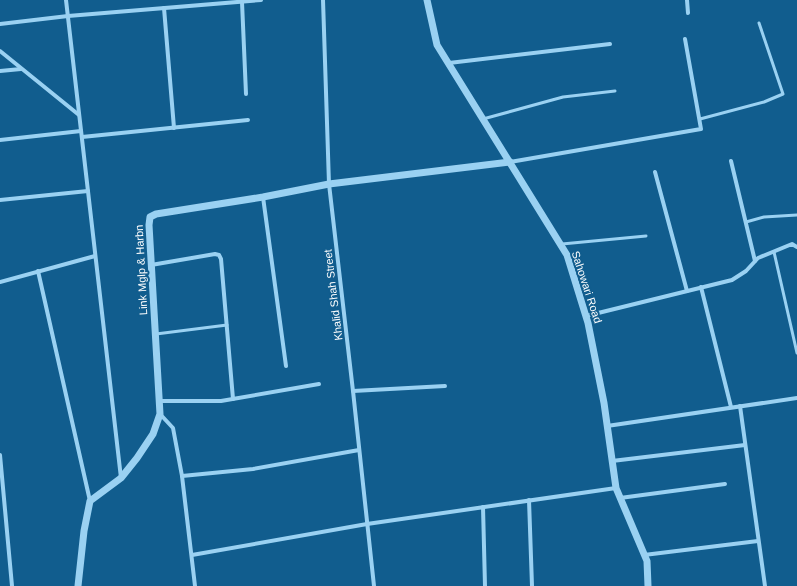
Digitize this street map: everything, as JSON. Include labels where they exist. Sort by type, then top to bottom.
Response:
[{"type":"street","points":[[66,0],[121,478]]},
{"type":"street","points":[[0,24],[68,16],[261,0]]},
{"type":"street","name":"Khalid Shah Street","points":[[324,0],[329,184],[374,586]]},
{"type":"street","name":"Sahowari Road","points":[[427,0],[437,44],[567,255],[586,316],[604,403],[616,488],[647,561],[648,586]]},
{"type":"street","points":[[687,0],[688,13]]},
{"type":"street","points":[[242,2],[246,94]]},
{"type":"street","points":[[164,8],[174,128]]},
{"type":"street","points":[[510,162],[701,129],[685,39]]},
{"type":"street","points":[[448,64],[610,44]]},
{"type":"street","points":[[0,51],[79,115]]},
{"type":"street","points":[[0,71],[21,69]]},
{"type":"street","points":[[82,137],[248,120]]},
{"type":"street","points":[[0,140],[81,131]]},
{"type":"street","points":[[732,161],[755,261]]},
{"type":"street","name":"Link Mglp & Harbn","points":[[90,501],[121,478],[154,434],[160,414],[151,265],[150,217],[156,214],[263,197],[329,184],[510,162]]},
{"type":"street","points":[[655,172],[687,291]]},
{"type":"street","points":[[0,200],[88,191]]},
{"type":"street","points":[[263,197],[286,366]]},
{"type":"street","points":[[586,316],[732,280],[746,271],[758,258],[792,244],[797,246]]},
{"type":"street","points":[[151,265],[219,255],[233,399]]},
{"type":"street","points":[[0,282],[95,256]]},
{"type":"street","points":[[38,272],[90,501],[84,531],[78,586]]},
{"type":"street","points":[[701,287],[731,408]]},
{"type":"street","points":[[159,401],[221,401],[319,384]]},
{"type":"street","points":[[353,391],[446,386]]},
{"type":"street","points":[[607,426],[797,398]]},
{"type":"street","points":[[740,406],[765,586]]},
{"type":"street","points":[[160,414],[173,428],[182,476],[195,586]]},
{"type":"street","points":[[612,462],[745,445]]},
{"type":"street","points":[[182,476],[253,469],[359,450]]},
{"type":"street","points":[[0,455],[12,586]]},
{"type":"street","points":[[620,498],[725,484]]},
{"type":"street","points":[[192,555],[368,524],[616,488]]},
{"type":"street","points":[[529,500],[532,586]]},
{"type":"street","points":[[483,507],[485,586]]},
{"type":"street","points":[[644,555],[758,541]]},
{"type":"lane","points":[[700,120],[764,102],[783,94],[759,23]]},
{"type":"lane","points":[[483,119],[563,97],[615,90]]},
{"type":"lane","points":[[746,222],[764,217],[797,215]]},
{"type":"lane","points":[[560,244],[646,236]]},
{"type":"lane","points":[[774,252],[795,338],[797,353]]},
{"type":"lane","points":[[155,334],[227,325]]}]
